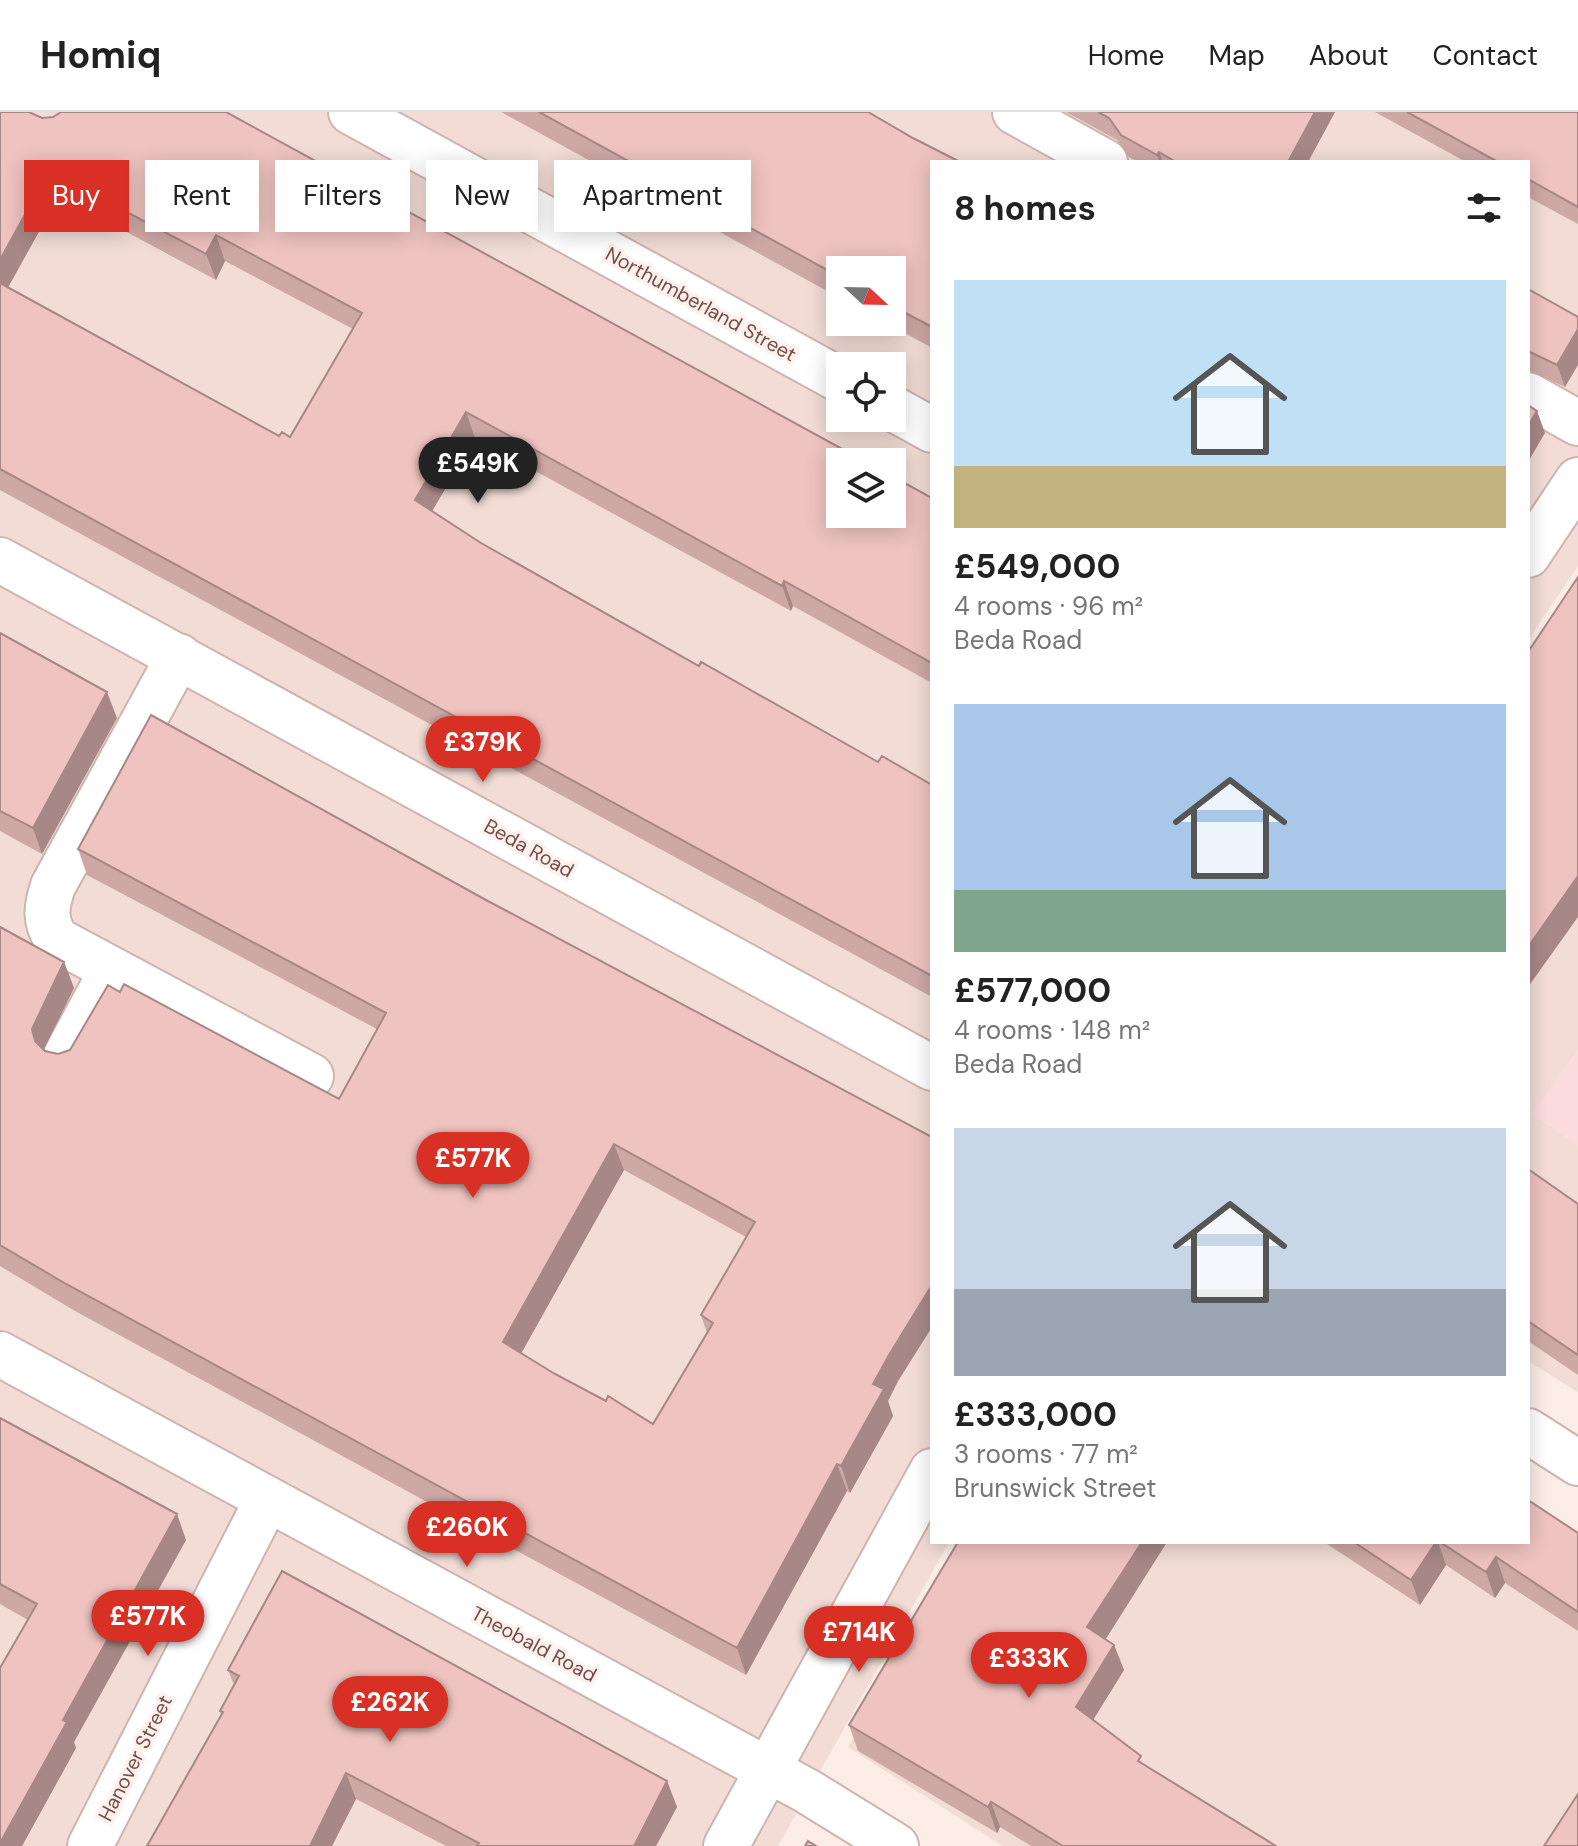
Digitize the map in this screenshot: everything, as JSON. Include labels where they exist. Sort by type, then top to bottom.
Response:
[{"type":"street","name":"Northumberland Street","points":[[351,112],[826,372]]},
{"type":"street","points":[[1015,112],[1101,160]]},
{"type":"street","points":[[1530,396],[1578,423]]},
{"type":"street","points":[[906,416],[930,429]]},
{"type":"street","points":[[1530,552],[1578,480]]},
{"type":"street","name":"Beda Road","points":[[0,560],[930,1067]]},
{"type":"street","points":[[179,656],[53,886],[46,907],[48,927],[57,940],[311,1076]]},
{"type":"street","points":[[66,1055],[112,970]]},
{"type":"street","name":"Theobald Road","points":[[0,1354],[767,1770],[896,1846]]},
{"type":"street","points":[[1530,1432],[1578,1463]]},
{"type":"street","points":[[726,1846],[930,1475]]},
{"type":"street","name":"Hanover Street","points":[[90,1846],[267,1500]]},
{"type":"shaded area","points":[[0,112],[1578,112],[1578,566],[1530,637],[1530,160],[930,160],[930,1544],[948,1544],[778,1846],[0,1846]]},
{"type":"shaded area","points":[[1578,595],[1578,1050],[1532,1114],[1578,1145],[1578,1392],[1530,1362],[1530,667]]},
{"type":"shaded area","points":[[1578,1050],[1578,1145],[1532,1114]]},
{"type":"shaded area","points":[[1530,1502],[1578,1533],[1578,1846],[1003,1846],[848,1747],[960,1544],[1530,1544]]},
{"type":"building","points":[[0,112],[29,112],[42,118],[61,112],[226,112],[314,160],[275,160],[275,232],[410,232],[410,213],[426,221],[426,232],[445,232],[840,448],[826,448],[826,528],[906,528],[906,484],[930,497],[930,662],[784,581],[782,586],[466,412],[415,500],[481,543],[699,666],[701,662],[878,762],[882,756],[930,784],[930,975],[0,469],[0,283],[279,436],[282,432],[290,437],[362,313],[216,235],[206,254],[165,232],[259,232],[259,160],[145,160],[145,222],[129,213],[129,160],[24,160],[24,216],[0,260]]},
{"type":"building","points":[[539,112],[868,112],[956,160],[930,160],[930,326],[906,313],[906,256],[826,256],[826,269],[751,228],[751,160],[627,160]]},
{"type":"building","points":[[1098,112],[1315,112],[1289,160],[1173,160],[1121,135],[1109,118]]},
{"type":"building","points":[[1407,112],[1578,112],[1578,207],[1530,180],[1530,160],[1494,160]]},
{"type":"building","points":[[1530,290],[1578,317],[1578,329],[1557,365],[1530,352]]},
{"type":"building","points":[[1530,406],[1537,411],[1530,423]]},
{"type":"building","points":[[1578,577],[1578,876],[1530,944],[1530,649]]},
{"type":"building","points":[[0,633],[107,692],[33,828],[0,811]]},
{"type":"building","points":[[151,715],[486,900],[930,1136],[930,1288],[873,1384],[884,1389],[841,1466],[837,1464],[737,1648],[66,1284],[0,1245],[0,927],[64,962],[32,1029],[35,1041],[45,1051],[58,1054],[70,1050],[108,985],[120,992],[124,984],[339,1099],[386,1013],[78,849]],"holes":[[[614,1144],[755,1222],[701,1315],[713,1323],[653,1424],[608,1396],[606,1401],[555,1374],[503,1342]]]},
{"type":"building","points":[[1530,1170],[1578,1204],[1578,1355],[1530,1322]]},
{"type":"building","points":[[0,1418],[177,1514],[63,1720],[67,1722],[0,1843],[0,1668],[37,1604],[0,1584]]},
{"type":"building","points":[[1530,1501],[1578,1533],[1578,1612],[1496,1557],[1486,1572],[1443,1544],[1530,1544]]},
{"type":"building","points":[[957,1544],[1141,1544],[1087,1627],[1114,1645],[1076,1707],[1141,1756],[1138,1761],[1276,1846],[1063,1846],[991,1802],[988,1807],[849,1725]]},
{"type":"building","points":[[1357,1544],[1435,1544],[1411,1580]]},
{"type":"building","points":[[282,1571],[667,1781],[634,1846],[477,1846],[479,1843],[346,1773],[310,1846],[147,1846],[223,1712],[220,1711],[239,1676],[228,1670]]},
{"type":"building","points":[[1578,1794],[1578,1846],[1544,1846]]}]
